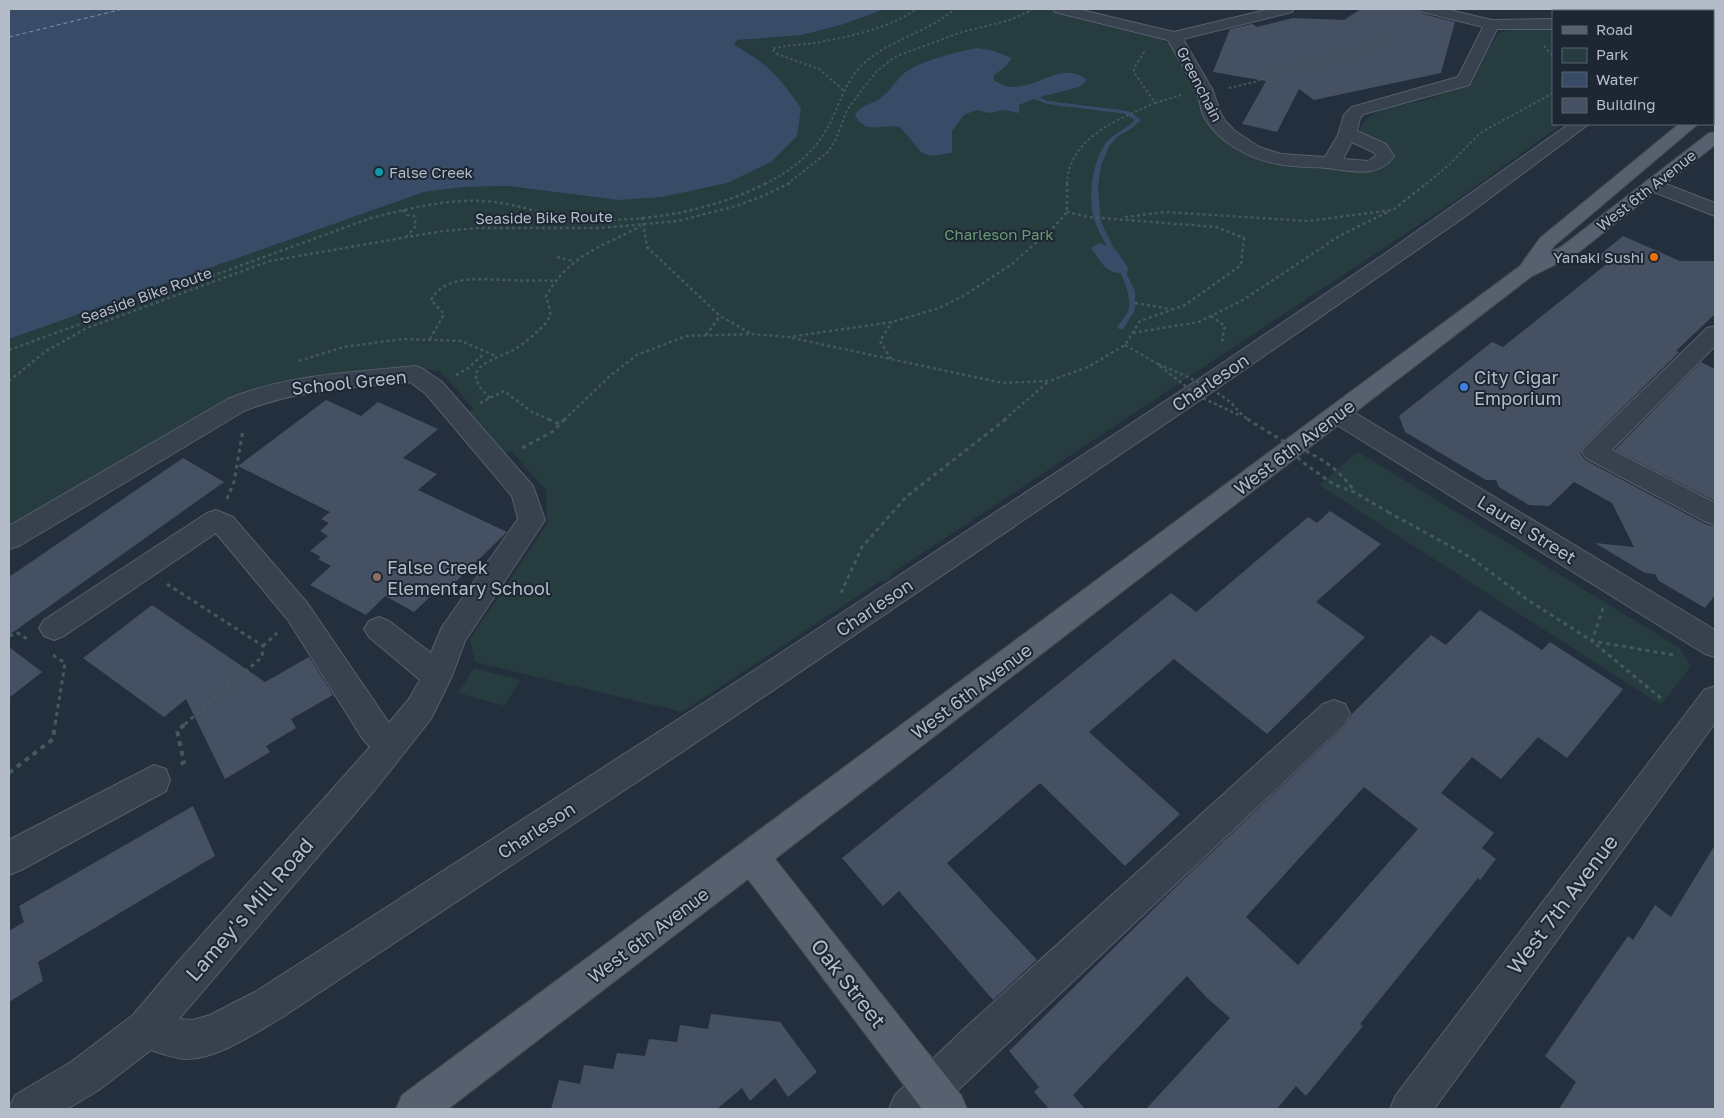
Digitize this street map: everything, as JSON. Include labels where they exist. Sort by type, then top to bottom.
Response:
[{"type":"main road","name":"West 6th Avenue","points":[[1524,272],[1547,242],[1688,125]]},
{"type":"main road","name":"West 6th Avenue","points":[[416,1109],[1524,272],[1568,251],[1715,138]]},
{"type":"main road","name":"Oak Street","points":[[752,857],[929,1102]]},
{"type":"street","name":"Greenchain","points":[[1060,9],[1174,37],[1205,91],[1211,112],[1218,124],[1228,135],[1253,151],[1280,159],[1355,166],[1378,164],[1385,156],[1380,148],[1348,134]]},
{"type":"street","points":[[1174,37],[1287,9]]},
{"type":"street","points":[[1428,9],[1492,25],[1552,24]]},
{"type":"street","points":[[1336,163],[1334,157],[1348,134],[1351,118],[1360,109],[1463,82],[1492,25]]},
{"type":"street","name":"Charleson","points":[[147,1029],[170,1037],[193,1039],[229,1027],[268,1004],[862,616],[1243,360],[1484,195],[1579,125]]},
{"type":"street","points":[[1653,185],[1715,210]]},
{"type":"street","points":[[1715,333],[1595,452],[1715,516]]},
{"type":"street","name":"School Green","points":[[9,539],[236,405],[265,392],[310,384],[415,374],[434,388],[524,493],[532,520],[452,636],[437,676]]},
{"type":"street","name":"Laurel Street","points":[[1338,414],[1715,645]]},
{"type":"street","points":[[46,641],[144,569],[216,520],[224,524],[298,612],[373,728],[390,747]]},
{"type":"street","points":[[379,629],[437,676]]},
{"type":"street","name":"Lamey's Mill Road","points":[[29,1109],[85,1076],[147,1029],[190,976],[390,747],[420,709],[437,676]]},
{"type":"street","name":"West 7th Avenue","points":[[1410,1109],[1715,699]]},
{"type":"street","points":[[929,1102],[1334,714]]},
{"type":"street","points":[[9,858],[154,780]]},
{"type":"path","points":[[843,90],[819,69],[777,54],[772,49],[816,42],[879,27],[917,9]]},
{"type":"path","points":[[9,350],[371,218],[403,210],[450,202],[500,203],[557,216],[606,219],[672,213],[750,191],[790,170],[812,151],[822,138],[843,90],[864,63],[938,22],[955,9]]},
{"type":"path","name":"Seaside Bike Route","points":[[9,381],[38,355],[63,339],[87,328],[270,261],[405,238],[480,228],[600,228],[678,221],[763,196],[791,182],[828,152],[836,139],[847,110],[854,100],[875,73],[894,58],[967,30],[1010,20],[1034,9]]},
{"type":"path","points":[[1205,91],[1232,88],[1255,82],[1277,72],[1378,47],[1383,33]]},
{"type":"path","points":[[789,337],[892,322],[939,308],[965,296],[990,280],[1033,246],[1067,212],[1068,170],[1089,138],[1126,116],[1155,102],[1134,72],[1134,68],[1148,48],[1174,37]]},
{"type":"path","points":[[1544,46],[1552,55]]},
{"type":"path","points":[[403,210],[407,215],[414,216],[416,226],[405,238]]},
{"type":"path","points":[[1133,334],[1200,322],[1242,300],[1341,235],[1393,210]]},
{"type":"path","points":[[498,461],[552,432],[611,375],[637,355],[686,336],[752,334],[789,337],[1003,383],[1049,381],[1088,367],[1125,346],[1140,321],[1185,305],[1241,265],[1244,238],[1216,227],[1089,217],[1067,212]]},
{"type":"path","points":[[642,217],[647,247],[720,316],[752,334]]},
{"type":"path","points":[[490,398],[477,385],[476,376],[478,371],[490,359],[514,349],[548,321],[551,312],[546,296],[554,281],[586,252],[624,236],[642,225]]},
{"type":"path","points":[[557,257],[574,261]]},
{"type":"path","points":[[430,338],[444,314],[431,300],[438,288],[479,279],[554,281]]},
{"type":"path","points":[[1135,302],[1173,310]]},
{"type":"path","points":[[706,335],[720,316]]},
{"type":"path","points":[[1211,316],[1225,326],[1222,339],[1226,350],[1243,360]]},
{"type":"path","points":[[891,360],[880,340],[892,322]]},
{"type":"path","points":[[1125,346],[1158,364],[1198,381],[1228,400],[1242,416]]},
{"type":"path","points":[[471,366],[484,354]]},
{"type":"path","points":[[1158,364],[1184,389],[1214,407],[1242,416],[1283,441],[1321,458],[1347,479],[1354,492]]},
{"type":"path","points":[[840,595],[862,547],[906,497],[990,433],[1049,381]]},
{"type":"path","points":[[457,415],[504,391],[532,412],[560,424]]},
{"type":"path","points":[[226,503],[234,482],[250,399]]},
{"type":"path","points":[[1283,441],[1301,461],[1333,484],[1354,492],[1470,557],[1528,600],[1592,641],[1663,700]]},
{"type":"path","points":[[144,569],[263,646],[262,657],[177,731],[184,762],[154,780]]},
{"type":"path","points":[[1592,641],[1600,613]]},
{"type":"path","points":[[9,636],[18,633],[46,641],[65,663],[53,739],[9,773]]},
{"type":"path","points":[[1592,641],[1678,656]]},
{"type":"green space","name":"Charleson Park","points":[[885,9],[1050,9],[1170,36],[1163,40],[1173,44],[1206,104],[1256,156],[1327,168],[1391,159],[1389,148],[1359,131],[1368,117],[1392,106],[1426,100],[1467,85],[1498,34],[1504,31],[1548,28],[1552,29],[1552,125],[1561,125],[1455,201],[894,572],[888,580],[879,582],[682,712],[475,662],[470,639],[547,524],[546,490],[511,451],[505,453],[467,413],[474,409],[440,371],[424,369],[295,382],[13,529],[9,526],[9,339],[424,192],[463,187],[508,186],[618,200],[753,55],[734,45],[737,40],[803,35],[841,25]]},
{"type":"green space","points":[[1358,452],[1680,648],[1691,666],[1661,705],[1319,485]]},
{"type":"green space","points":[[474,668],[520,680],[505,706],[458,693]]},
{"type":"water","name":"False Creek","points":[[9,9],[885,9],[841,25],[802,35],[737,40],[734,45],[764,64],[801,108],[797,136],[771,162],[727,183],[662,197],[618,200],[508,186],[463,187],[424,192],[9,339]]},
{"type":"water","points":[[976,48],[991,50],[1012,58],[1005,67],[994,75],[994,81],[1008,86],[1032,84],[1050,76],[1069,73],[1087,80],[1079,87],[1036,98],[1019,105],[1019,113],[1005,110],[989,113],[976,110],[964,115],[952,131],[952,153],[931,156],[922,153],[900,127],[869,127],[859,121],[855,115],[861,108],[883,96],[907,71],[949,54]]},
{"type":"water","points":[[1100,243],[1117,251],[1128,268],[1127,273],[1114,272],[1105,267],[1091,248]]},
{"type":"building","points":[[1361,9],[1419,9],[1423,14],[1455,22],[1441,73],[1314,100],[1299,89],[1277,132],[1242,124],[1266,81],[1213,72],[1230,29],[1252,24],[1257,27],[1293,18],[1344,20]]},
{"type":"building","points":[[1623,236],[1680,261],[1715,261],[1715,314],[1676,351],[1679,352],[1585,445],[1580,453],[1585,460],[1705,524],[1715,527],[1715,595],[1705,608],[1659,581],[1655,574],[1645,573],[1595,543],[1634,547],[1612,503],[1574,482],[1549,506],[1529,505],[1499,487],[1496,480],[1486,480],[1405,432],[1399,416],[1492,342],[1503,347],[1608,263],[1596,258]]},
{"type":"building","points":[[1701,362],[1715,369],[1715,501],[1615,450]]},
{"type":"building","points":[[326,400],[361,416],[378,402],[438,429],[403,458],[437,474],[418,490],[507,532],[442,595],[435,592],[414,612],[385,596],[366,615],[310,585],[331,566],[318,559],[321,557],[310,551],[328,536],[320,531],[329,523],[321,519],[330,512],[238,466]]},
{"type":"building","points":[[183,458],[224,482],[9,635],[9,577]]},
{"type":"building","points":[[1330,511],[1381,544],[1316,602],[1365,637],[1267,734],[1174,659],[1089,732],[1180,814],[1125,866],[1040,783],[947,863],[1037,960],[993,1000],[899,891],[883,906],[842,858],[1171,593],[1196,612],[1308,517],[1317,523]]},
{"type":"building","points":[[152,605],[265,682],[309,657],[333,695],[291,719],[296,728],[266,746],[270,752],[225,779],[186,699],[164,717],[83,658]]},
{"type":"building","points":[[1480,610],[1542,650],[1550,642],[1623,689],[1567,758],[1538,737],[1501,779],[1472,757],[1441,793],[1494,833],[1482,848],[1496,859],[1480,880],[1478,878],[1360,1024],[1363,1026],[1306,1096],[1296,1086],[1277,1109],[1146,1109],[1230,1018],[1206,997],[1187,976],[1073,1095],[1085,1109],[1049,1109],[1034,1092],[1039,1087],[1009,1051],[1183,880],[1346,725],[1352,714],[1431,635],[1446,645]],"holes":[[[1364,787],[1418,829],[1298,965],[1246,917]]]},
{"type":"building","points":[[9,647],[42,672],[9,698]]},
{"type":"building","points":[[193,806],[215,856],[38,962],[43,981],[9,1002],[9,931],[24,922],[19,906]]},
{"type":"building","points":[[1715,845],[1715,1109],[1559,1109],[1576,1082],[1545,1056],[1628,936],[1633,940],[1655,905],[1671,917]]},
{"type":"building","points":[[711,1014],[780,1022],[817,1072],[788,1097],[775,1078],[750,1101],[742,1088],[717,1109],[551,1109],[559,1080],[580,1084],[584,1065],[613,1069],[617,1053],[645,1056],[649,1039],[677,1042],[680,1025],[708,1029]]},
{"type":"waterway","points":[[1036,98],[1047,102],[1128,113],[1138,120],[1115,136],[1108,144],[1098,165],[1095,188],[1098,222],[1132,291],[1132,310],[1121,327]]},
{"type":"ferry route","points":[[9,37],[123,9]]},
{"type":"place","name":"False Creek","points":[[379,172]]},
{"type":"place","name":"Yanaki Sushi","points":[[1654,257]]},
{"type":"place","name":"City Cigar Emporium","points":[[1464,387]]},
{"type":"place","name":"False Creek Elementary School","points":[[377,577]]}]
